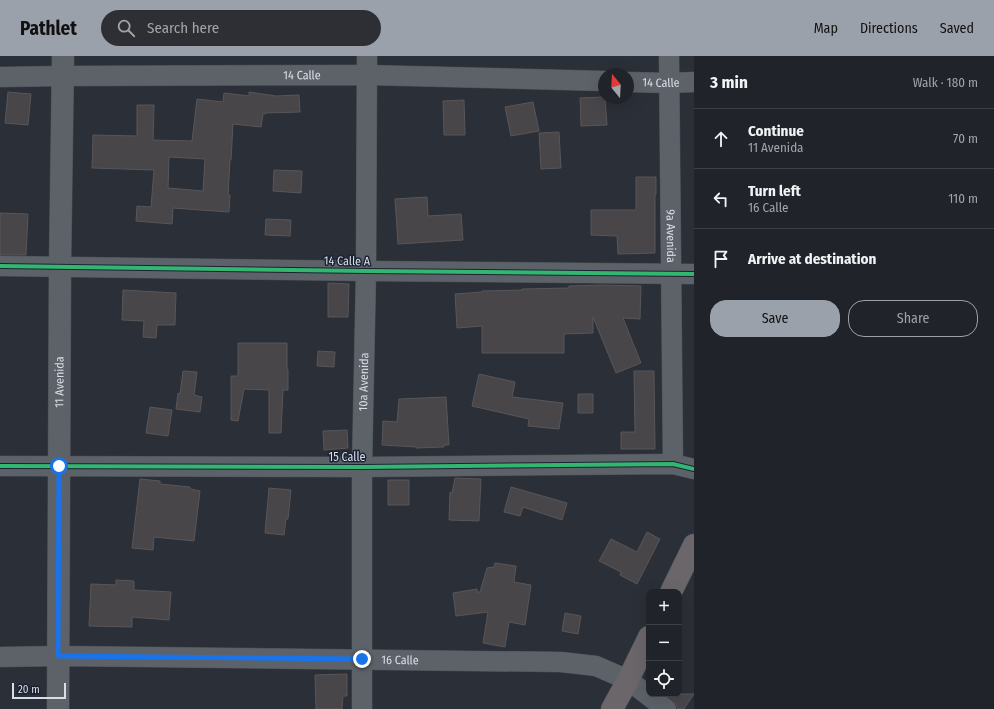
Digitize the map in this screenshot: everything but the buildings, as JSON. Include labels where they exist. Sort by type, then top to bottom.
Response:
[{"type":"main road","points":[[672,589],[694,545]]},
{"type":"main road","points":[[612,709],[646,643]]},
{"type":"street","name":"9a Avenida","points":[[669,56],[673,464]]},
{"type":"street","name":"14 Calle","points":[[0,77],[63,66],[367,66],[598,82]]},
{"type":"street","name":"11 Avenida","points":[[58,709],[60,267],[63,66]]},
{"type":"street","name":"10a Avenida","points":[[362,709],[362,467],[366,271],[367,66]]},
{"type":"street","name":"14 Calle","points":[[634,82],[694,82]]},
{"type":"street","name":"14 Calle A","points":[[0,266],[694,274]]},
{"type":"street","name":"15 Calle","points":[[0,466],[362,467],[673,464],[694,469]]},
{"type":"street","name":"16 Calle","points":[[0,657],[58,656],[561,662],[596,666],[628,680],[666,709]]},
{"type":"cycle path","points":[[0,266],[694,274]]},
{"type":"cycle path","points":[[0,466],[362,467],[673,464],[694,469]]},
{"type":"route","points":[[59,466],[58,656],[362,659]]}]
